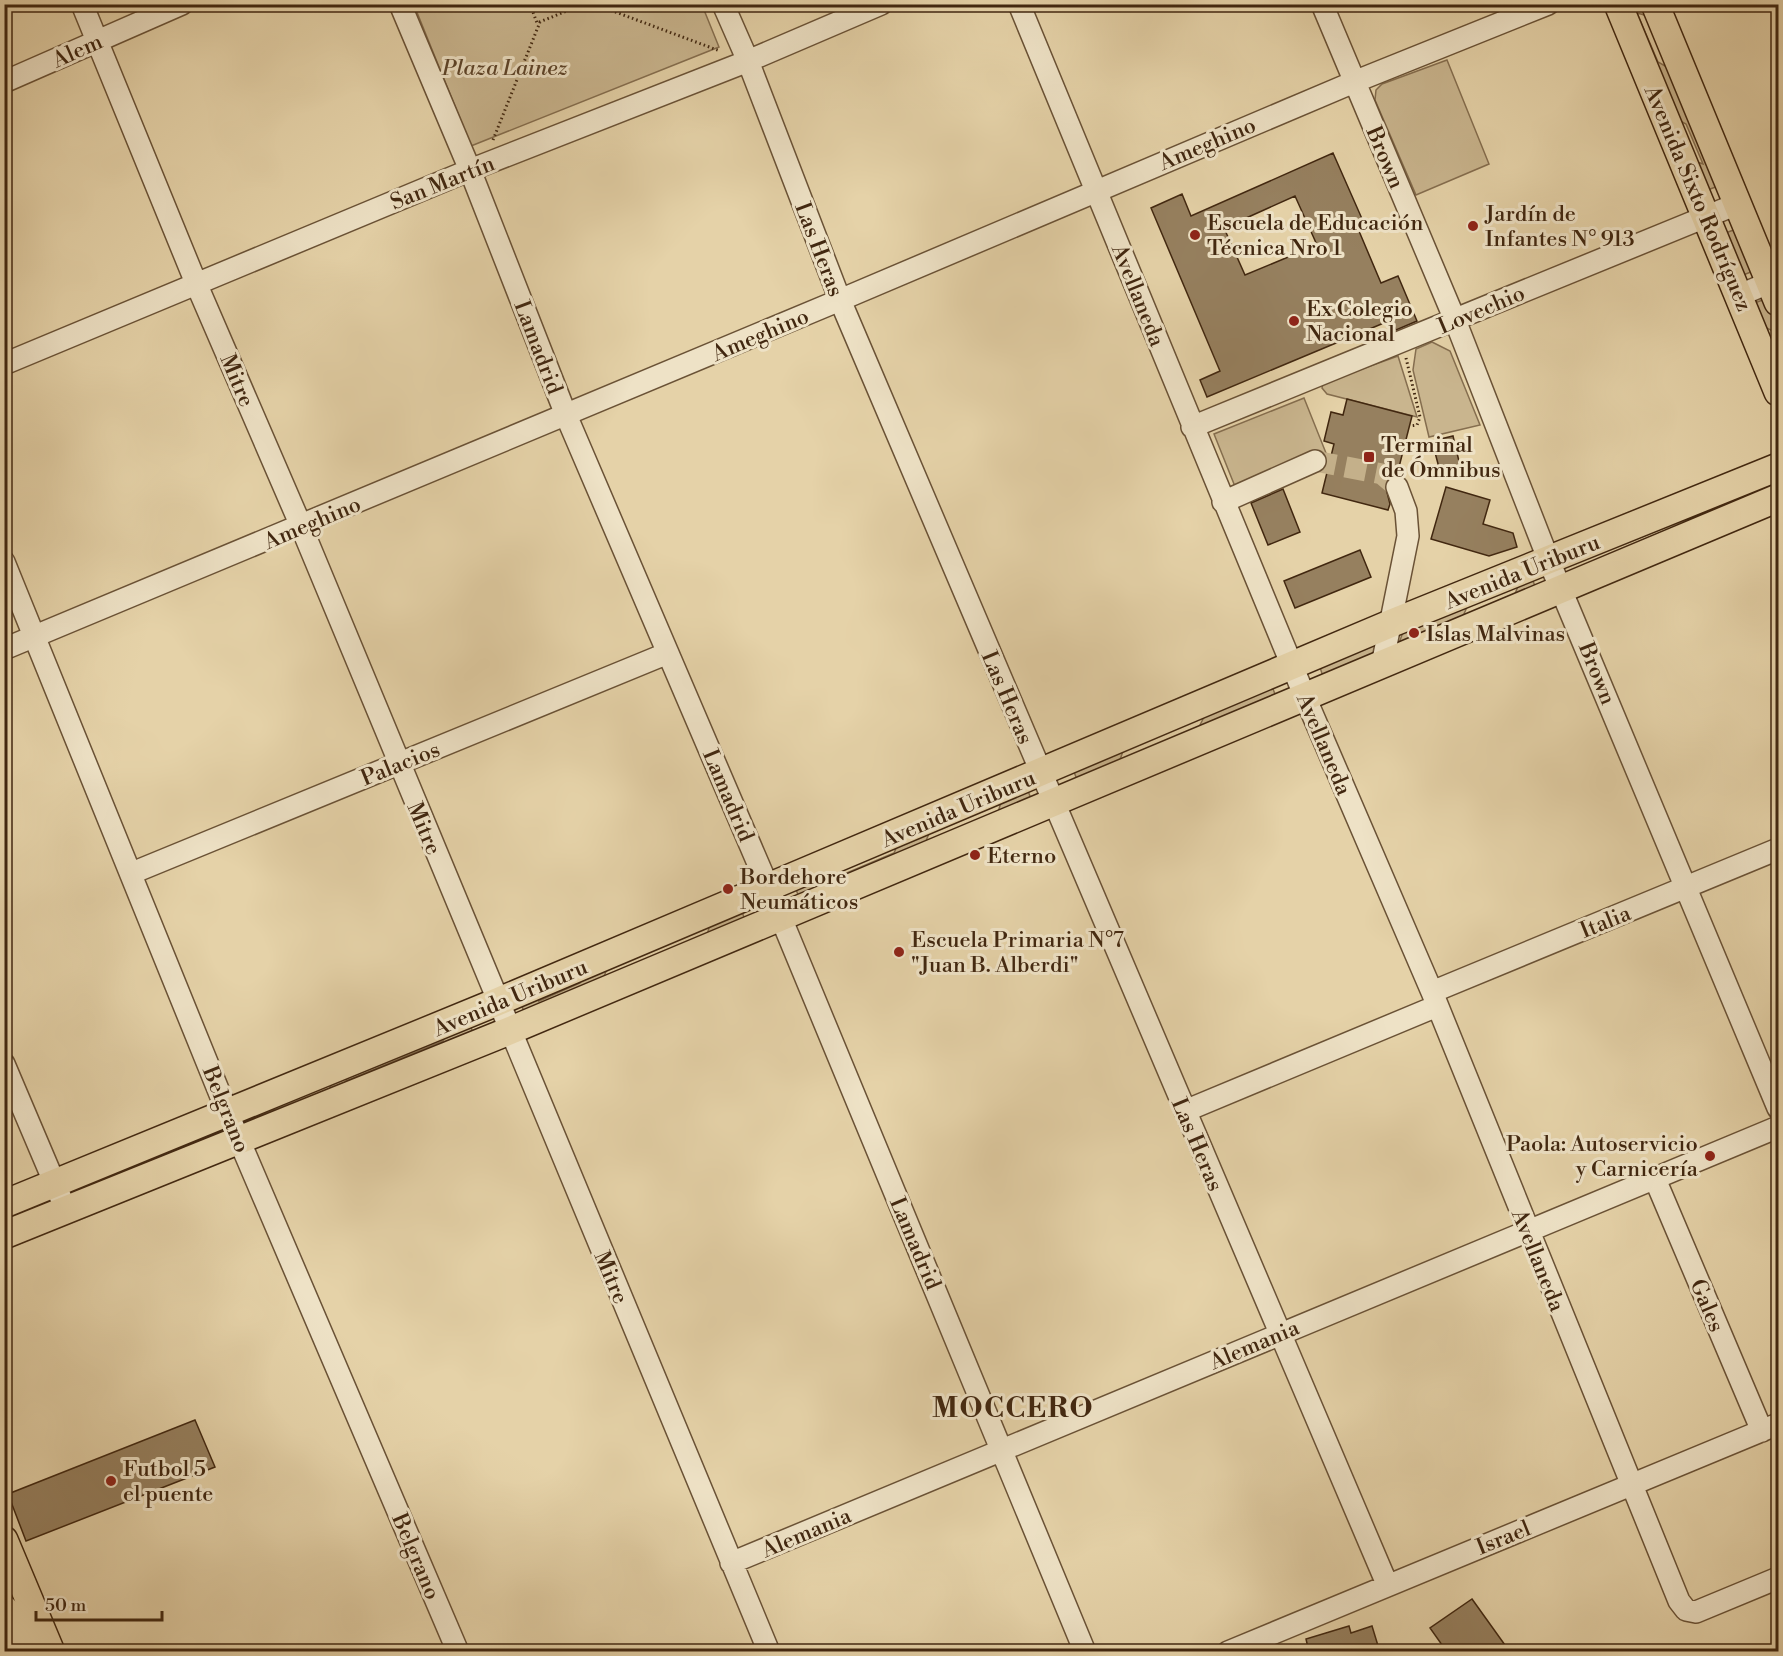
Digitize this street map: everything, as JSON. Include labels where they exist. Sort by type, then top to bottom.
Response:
[{"type":"main road","name":"Avenida Sixto Rodríguez","points":[[1618,4],[1779,392]]},
{"type":"main road","name":"Avenida Sixto Rodríguez","points":[[1655,4],[1737,204],[1776,288]]},
{"type":"main road","name":"Avenida Uriburu","points":[[4,1204],[228,1114],[769,889],[1392,623],[1779,466]]},
{"type":"main road","name":"Avenida Uriburu","points":[[4,1235],[509,1031],[1779,498]]},
{"type":"main road","points":[[4,1540],[51,1652]]},
{"type":"main road","points":[[4,1609],[22,1652]]},
{"type":"street","name":"Mitre","points":[[82,4],[196,283],[301,526],[509,1031],[770,1652]]},
{"type":"street","name":"Alem","points":[[4,82],[182,4]]},
{"type":"street","name":"Lamadrid","points":[[400,4],[477,167],[566,415],[769,889],[1085,1652]]},
{"type":"street","name":"Las Heras","points":[[723,4],[840,300],[1278,1333],[1387,1584]]},
{"type":"street","name":"San Martín","points":[[4,364],[477,167],[747,61],[881,4]]},
{"type":"street","name":"Avellaneda","points":[[1019,4],[1223,502],[1434,999],[1679,1601],[1686,1610],[1704,1610],[1779,1578]]},
{"type":"street","name":"Brown","points":[[1322,4],[1455,320],[1549,561],[1563,589],[1779,1108]]},
{"type":"street","name":"Ameghino","points":[[4,649],[840,300],[1354,82],[1548,4]]},
{"type":"street","name":"Lovechio","points":[[1192,427],[1704,215],[1737,204]]},
{"type":"street","points":[[1740,295],[1776,288]]},
{"type":"street","points":[[1223,502],[1315,461]]},
{"type":"street","points":[[1382,665],[1408,536],[1406,511],[1397,488]]},
{"type":"street","name":"Belgrano","points":[[4,562],[36,636],[228,1114],[458,1652]]},
{"type":"street","name":"Palacios","points":[[132,873],[668,653]]},
{"type":"street","name":"Italia","points":[[1185,1112],[1434,999],[1779,849]]},
{"type":"street","points":[[4,1064],[66,1210]]},
{"type":"street","name":"Alemania","points":[[731,1563],[1278,1333],[1779,1127]]},
{"type":"street","name":"Gales","points":[[1654,1179],[1770,1427]]},
{"type":"street","name":"Israel","points":[[1228,1652],[1387,1584],[1770,1427]]},
{"type":"path","points":[[530,4],[537,23],[540,22]]},
{"type":"path","points":[[477,167],[540,22],[584,4]]},
{"type":"path","points":[[594,4],[747,61]]},
{"type":"path","points":[[1403,341],[1420,417],[1417,425],[1410,426]]},
{"type":"green space","name":"Plaza Lainez","points":[[414,5],[702,5],[719,47],[471,146]]},
{"type":"green space","points":[[1625,5],[1646,5],[1652,17],[1637,13],[1658,62],[1674,71],[1721,185],[1702,192],[1689,159],[1703,164],[1686,124],[1671,116]]},
{"type":"green space","points":[[1447,60],[1489,164],[1416,195],[1375,100],[1376,90],[1382,84]]},
{"type":"green space","points":[[1739,228],[1756,270],[1738,277],[1720,235]]},
{"type":"green space","points":[[1768,298],[1778,324],[1778,345],[1773,331],[1756,323],[1749,305]]},
{"type":"green space","points":[[1432,342],[1450,351],[1480,425],[1429,437],[1413,370],[1416,349]]},
{"type":"green space","points":[[1398,356],[1417,417],[1327,394],[1322,388],[1323,383]]},
{"type":"green space","points":[[1304,398],[1326,453],[1236,489],[1214,434]]},
{"type":"green space","points":[[1531,576],[1537,591],[1512,602],[1518,586],[1467,607],[1460,623],[1397,649],[1404,629]]},
{"type":"green space","points":[[1382,638],[1373,660],[1324,680],[1319,664]]},
{"type":"green space","points":[[1271,684],[1277,699],[1078,782],[1072,767],[1125,745],[1120,760],[1199,727],[1207,711]]},
{"type":"green space","points":[[1026,786],[1032,801],[997,816],[1001,802],[930,831],[924,846],[799,898],[794,883],[818,873],[816,886],[894,853],[900,839]]},
{"type":"green space","points":[[740,906],[745,920],[707,936],[710,923],[609,964],[603,979],[524,1012],[519,998],[544,988],[539,1001],[580,983],[584,971]]},
{"type":"green space","points":[[468,1019],[473,1033],[328,1093],[333,1080],[276,1103],[271,1117],[260,1122],[255,1108],[350,1069],[346,1081],[443,1041],[449,1027]]},
{"type":"building","points":[[1333,153],[1363,221],[1356,224],[1381,283],[1398,276],[1417,321],[1396,330],[1391,320],[1207,397],[1200,380],[1220,371],[1151,208],[1182,194],[1191,216]],"holes":[[[1295,196],[1317,245],[1245,275],[1224,228]]]},
{"type":"building","points":[[1347,399],[1412,416],[1397,475],[1388,478],[1385,484],[1390,504],[1388,510],[1322,493],[1334,444],[1324,441],[1331,412],[1343,415]]},
{"type":"building","points":[[1453,436],[1462,474],[1442,479],[1432,441]]},
{"type":"building","points":[[1446,487],[1490,500],[1483,524],[1513,533],[1517,547],[1489,556],[1431,539]]},
{"type":"building","points":[[1283,489],[1300,532],[1268,545],[1251,503]]},
{"type":"building","points":[[1360,550],[1371,577],[1295,608],[1284,581]]},
{"type":"building","name":"Futbol 5 el puente","points":[[195,1420],[215,1467],[26,1541],[8,1494]]},
{"type":"building","points":[[1472,1599],[1510,1652],[1447,1652],[1430,1628]]},
{"type":"building","points":[[1349,1626],[1351,1633],[1372,1626],[1379,1649],[1370,1652],[1309,1652],[1306,1639]]},
{"type":"tunnel","points":[[1315,461],[1382,474],[1397,487]]},
{"type":"place","name":"Jardín de Infantes N° 913","points":[[1473,226]]},
{"type":"place","name":"Escuela de Educación Técnica Nro 1","points":[[1195,235]]},
{"type":"place","name":"Ex Colegio Nacional","points":[[1294,321]]},
{"type":"place","name":"Terminal de Ómnibus","points":[[1369,457]]},
{"type":"place","name":"Islas Malvinas","points":[[1414,633]]},
{"type":"place","name":"Eterno","points":[[975,855]]},
{"type":"place","name":"Bordehore Neumáticos","points":[[728,889]]},
{"type":"place","name":"Escuela Primaria N°7 \"Juan B. Alberdi\"","points":[[899,952]]},
{"type":"place","name":"Paola: Autoservicio y Carnicería","points":[[1710,1156]]},
{"type":"place","name":"Futbol 5 el puente","points":[[111,1481]]},
{"type":"district","name":"MOCCERO","points":[[1013,1407]]}]
